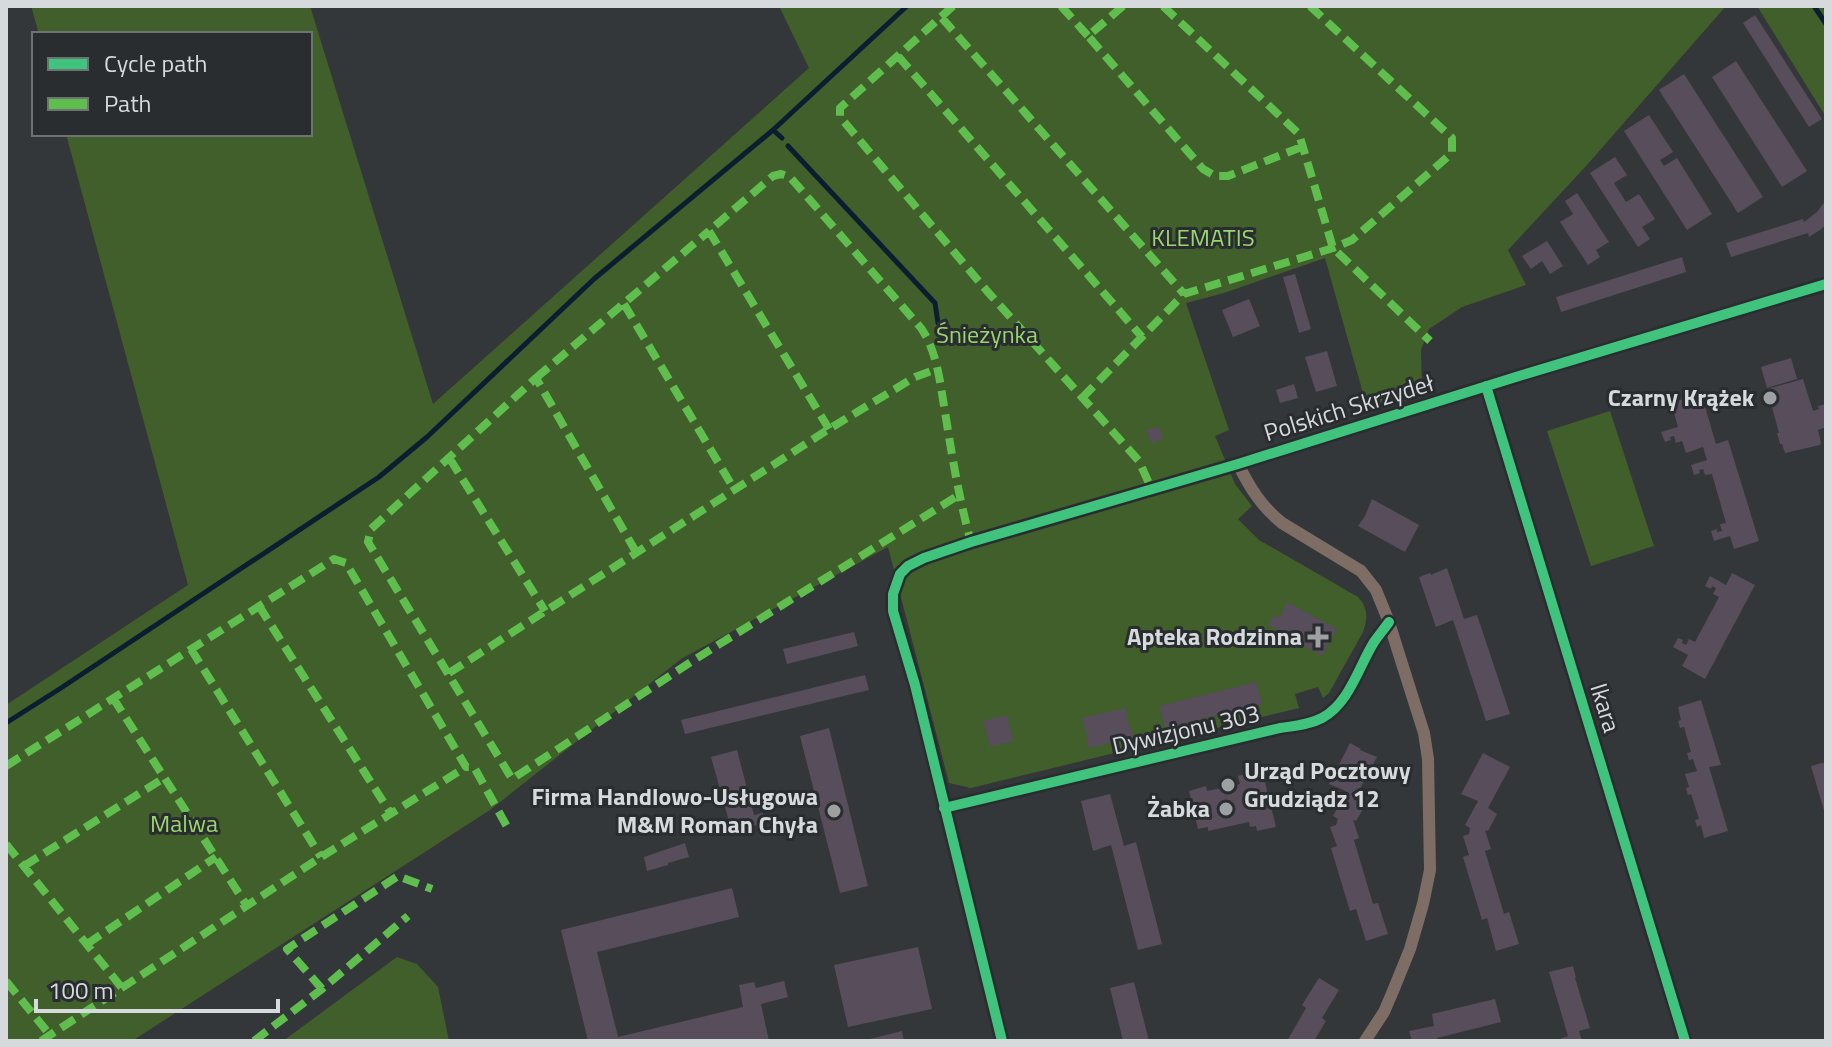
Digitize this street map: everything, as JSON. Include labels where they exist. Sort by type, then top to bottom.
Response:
[{"type":"street","name":"Polskich Skrzydeł","points":[[944,808],[915,685],[893,611],[895,585],[908,566],[1001,533],[1238,464],[1826,284]]},
{"type":"street","name":"Ikara","points":[[1486,386],[1685,1041]]},
{"type":"street","points":[[1238,464],[1254,496],[1270,513],[1368,578],[1389,622],[1422,727],[1429,790],[1430,870],[1410,949],[1384,1012],[1365,1041]]},
{"type":"street","name":"Dywizjonu 303","points":[[944,808],[1312,723],[1325,717],[1343,700],[1375,641],[1389,622]]},
{"type":"street","points":[[944,808],[1002,1041]]},
{"type":"green space","points":[[31,6],[310,6],[433,404],[809,68],[779,6],[1726,6],[1508,250],[1526,285],[1462,307],[1429,329],[1421,350],[1422,396],[1368,411],[1325,258],[1186,303],[1229,430],[1215,436],[1235,484],[1252,506],[1238,519],[1259,540],[1358,597],[1365,609],[1363,632],[1329,693],[1323,698],[1318,687],[1295,694],[1299,708],[971,788],[949,783],[888,547],[681,659],[490,810],[132,1041],[6,1041],[6,705],[188,585],[67,136],[312,136],[312,32],[38,32]]},
{"type":"green space","points":[[1757,6],[1821,6],[1826,12],[1826,117]]},
{"type":"green space","points":[[1610,411],[1654,546],[1591,566],[1547,431]]},
{"type":"green space","points":[[397,957],[417,964],[438,987],[449,1041],[283,1041]]},
{"type":"building","points":[[1755,15],[1822,119],[1809,127],[1743,23]]},
{"type":"building","points":[[1736,61],[1807,171],[1782,187],[1712,77]]},
{"type":"building","points":[[1684,74],[1763,197],[1738,213],[1659,90]]},
{"type":"building","points":[[1649,115],[1673,152],[1660,160],[1664,166],[1677,158],[1712,214],[1687,230],[1624,131]]},
{"type":"building","points":[[1615,157],[1627,175],[1614,183],[1626,202],[1639,194],[1655,219],[1642,227],[1650,239],[1638,247],[1590,173]]},
{"type":"building","points":[[1577,193],[1609,242],[1596,250],[1600,257],[1588,265],[1560,222],[1573,214],[1565,201]]},
{"type":"building","points":[[1826,200],[1826,225],[1809,237],[1808,233],[1731,257],[1726,243],[1803,219],[1804,222]]},
{"type":"building","points":[[1547,241],[1563,266],[1550,274],[1542,261],[1531,269],[1522,256]]},
{"type":"building","points":[[1682,257],[1686,272],[1561,312],[1556,297]]},
{"type":"building","points":[[1295,274],[1311,329],[1299,333],[1283,277]]},
{"type":"building","points":[[1249,299],[1260,326],[1233,337],[1222,310]]},
{"type":"building","points":[[1327,351],[1337,386],[1316,392],[1305,357]]},
{"type":"building","points":[[1791,358],[1797,379],[1767,388],[1761,367]]},
{"type":"building","points":[[1803,379],[1813,411],[1826,404],[1826,427],[1818,430],[1820,445],[1785,453],[1767,389]]},
{"type":"building","points":[[1294,384],[1298,398],[1280,403],[1276,390]]},
{"type":"building","points":[[1701,393],[1716,444],[1728,440],[1759,541],[1734,549],[1730,536],[1714,541],[1711,531],[1722,531],[1720,524],[1726,523],[1712,474],[1705,475],[1703,469],[1694,475],[1691,465],[1707,460],[1703,447],[1686,453],[1682,441],[1676,443],[1674,436],[1665,442],[1661,432],[1678,427],[1671,402]]},
{"type":"building","points":[[1159,427],[1163,439],[1151,443],[1146,430]]},
{"type":"building","points":[[1372,499],[1419,525],[1405,552],[1358,526]]},
{"type":"building","points":[[1447,568],[1464,619],[1477,615],[1510,714],[1486,721],[1453,620],[1436,627],[1419,577]]},
{"type":"building","points":[[1732,573],[1755,585],[1705,679],[1682,666],[1688,655],[1673,647],[1678,638],[1686,645],[1689,639],[1695,642],[1719,597],[1713,594],[1716,588],[1705,586],[1710,576],[1726,585]]},
{"type":"building","points":[[1287,602],[1337,629],[1322,656],[1268,625],[1274,615],[1279,618]]},
{"type":"building","points":[[854,632],[858,646],[787,664],[783,649]]},
{"type":"building","points":[[865,675],[869,690],[685,734],[681,720]]},
{"type":"building","points":[[1256,682],[1262,704],[1165,728],[1159,706]]},
{"type":"building","points":[[1701,700],[1721,765],[1709,767],[1728,831],[1704,838],[1701,825],[1697,827],[1695,820],[1699,819],[1686,788],[1689,787],[1685,774],[1697,771],[1693,759],[1689,760],[1687,753],[1691,752],[1684,727],[1680,728],[1678,721],[1681,720],[1678,707]]},
{"type":"building","points":[[1126,708],[1134,737],[1089,748],[1081,718]]},
{"type":"building","points":[[1007,715],[1013,741],[990,747],[983,721]]},
{"type":"building","name":"Firma Handlowo-Usługowa M&M Roman Chyła","points":[[829,728],[868,886],[840,893],[800,736]]},
{"type":"building","points":[[1350,743],[1377,757],[1355,798],[1366,804],[1356,821],[1353,820],[1359,838],[1354,840],[1373,904],[1378,903],[1388,934],[1366,941],[1356,909],[1350,911],[1331,848],[1337,846],[1330,827],[1336,825],[1338,819],[1333,816],[1346,791],[1329,784]]},
{"type":"building","points":[[737,750],[754,815],[763,813],[766,823],[732,832],[711,757]]},
{"type":"building","points":[[1483,753],[1510,767],[1488,808],[1497,814],[1488,831],[1485,830],[1491,849],[1485,851],[1504,914],[1509,912],[1519,944],[1496,951],[1487,918],[1482,920],[1463,857],[1469,855],[1463,836],[1469,834],[1470,828],[1465,825],[1478,801],[1461,794]]},
{"type":"building","points":[[1826,763],[1825,814],[1811,766]]},
{"type":"building","points":[[1245,774],[1246,778],[1263,774],[1276,827],[1257,831],[1256,826],[1250,827],[1249,822],[1208,831],[1208,827],[1198,829],[1189,791],[1206,786],[1207,791],[1240,784],[1238,776]]},
{"type":"building","points":[[1110,794],[1124,846],[1136,842],[1162,944],[1138,950],[1111,845],[1093,851],[1081,801]]},
{"type":"building","points":[[685,843],[689,857],[647,871],[644,857]]},
{"type":"building","points":[[732,888],[739,917],[597,952],[618,1037],[743,1007],[739,985],[754,982],[756,988],[784,981],[788,997],[761,1004],[769,1041],[588,1041],[561,930]]},
{"type":"building","points":[[918,947],[932,1009],[848,1027],[834,965]]},
{"type":"building","points":[[1573,966],[1590,1028],[1579,1031],[1582,1041],[1554,1041],[1568,1036],[1549,972]]},
{"type":"building","points":[[1319,978],[1339,990],[1322,1018],[1326,1021],[1314,1041],[1287,1041],[1306,1008],[1302,1005]]},
{"type":"building","points":[[1134,982],[1149,1041],[1123,1041],[1110,988]]},
{"type":"building","points":[[1495,999],[1501,1022],[1437,1038],[1438,1041],[1412,1041],[1409,1031],[1434,1026],[1432,1014]]},
{"type":"building","points":[[902,1031],[904,1041],[866,1041],[866,1040]]},
{"type":"waterway","points":[[6,723],[379,477],[427,437],[594,279],[773,130],[907,6]]},
{"type":"waterway","points":[[1814,6],[1826,24]]},
{"type":"waterway","points":[[773,130],[782,138]]},
{"type":"waterway","points":[[788,146],[935,303],[938,323]]},
{"type":"marked path","points":[[953,6],[840,108],[840,117],[987,291],[1139,461],[1151,488]]},
{"type":"marked path","points":[[1061,6],[1088,36]]},
{"type":"marked path","points":[[1123,6],[1088,36],[1203,169],[1215,176],[1228,176],[1304,146]]},
{"type":"marked path","points":[[1163,6],[1299,134],[1333,248],[1430,341]]},
{"type":"marked path","points":[[1082,398],[1184,294],[1352,240],[1452,153],[1452,138],[1310,6]]},
{"type":"marked path","points":[[942,18],[1184,294]]},
{"type":"marked path","points":[[898,56],[1142,337]]},
{"type":"marked path","points":[[829,429],[709,231],[773,176],[781,174],[790,177],[927,338],[938,369],[956,477],[971,542]]},
{"type":"marked path","points":[[536,378],[709,231]]},
{"type":"marked path","points":[[624,304],[734,489]]},
{"type":"marked path","points":[[449,673],[829,429],[915,377],[937,369]]},
{"type":"marked path","points":[[636,552],[536,378],[371,529],[368,542],[512,779],[694,660],[959,495]]},
{"type":"marked path","points":[[450,459],[545,611]]},
{"type":"marked path","points":[[6,766],[334,559],[346,563],[466,767],[474,767],[510,832]]},
{"type":"marked path","points":[[259,606],[391,814]]},
{"type":"marked path","points":[[191,649],[321,857]]},
{"type":"marked path","points":[[113,698],[247,906]]},
{"type":"marked path","points":[[41,1041],[321,857],[466,767]]},
{"type":"marked path","points":[[24,866],[164,778]]},
{"type":"marked path","points":[[6,844],[122,988]]},
{"type":"marked path","points":[[87,944],[216,857]]},
{"type":"marked path","points":[[322,989],[287,949],[398,876],[432,889]]},
{"type":"marked path","points":[[254,1041],[322,989],[408,916]]},
{"type":"marked path","points":[[6,981],[50,1035]]},
{"type":"cycle path","points":[[1002,1041],[915,685],[893,611],[893,594],[900,574],[908,566],[971,542],[1238,464],[1826,284]]},
{"type":"cycle path","points":[[1486,386],[1685,1041]]},
{"type":"cycle path","points":[[944,808],[1317,720],[1339,704],[1389,622]]},
{"type":"place","name":"Czarny Krążek","points":[[1770,398]]},
{"type":"place","name":"Apteka Rodzinna","points":[[1318,637]]},
{"type":"place","name":"Urząd Pocztowy Grudziądz 12","points":[[1228,785]]},
{"type":"place","name":"Żabka","points":[[1226,809]]},
{"type":"place","name":"Firma Handlowo-Usługowa M&M Roman Chyła","points":[[834,811]]},
{"type":"park label","name":"KLEMATIS","points":[[1203,238]]},
{"type":"park label","name":"Śnieżynka","points":[[987,335]]},
{"type":"park label","name":"Malwa","points":[[184,824]]}]
